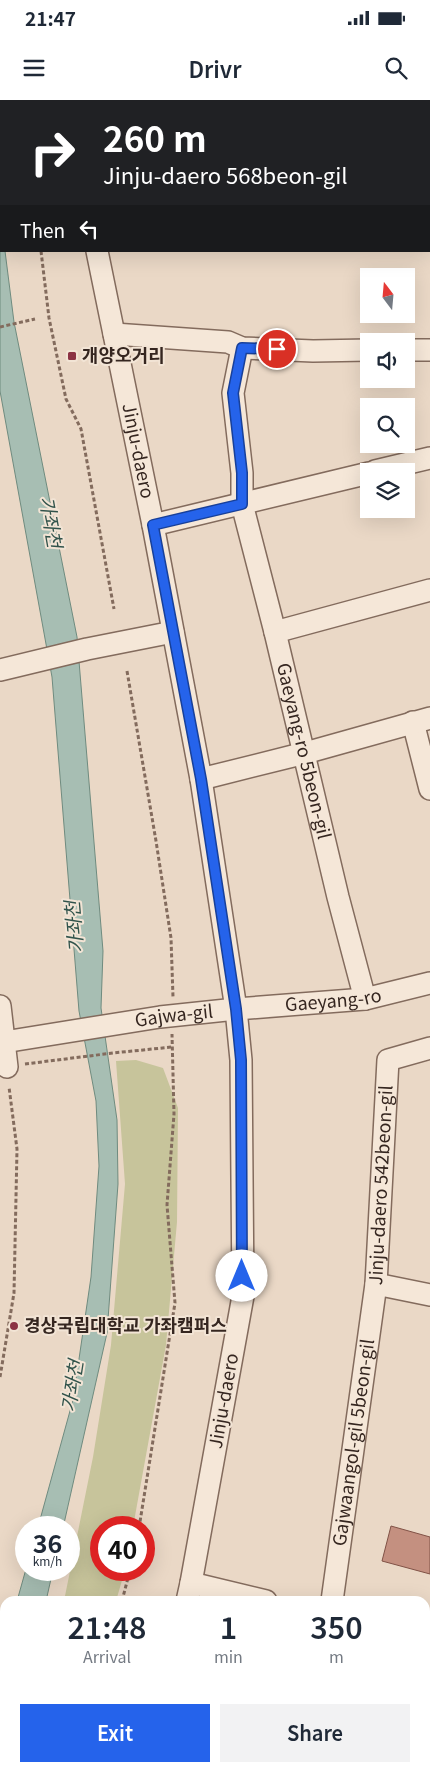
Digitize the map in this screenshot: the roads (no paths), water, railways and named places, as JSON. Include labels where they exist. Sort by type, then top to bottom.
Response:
[{"type":"street","name":"Jinju-daero","points":[[97,252],[153,525],[201,779],[236,1009],[241,1060],[242,1296],[189,1592]]},
{"type":"street","points":[[114,334],[228,342],[242,348],[313,351],[360,350]]},
{"type":"street","name":"Gaeyang-ro 5beon-gil","points":[[242,348],[233,393],[242,473],[242,504],[276,632],[338,896],[365,999]]},
{"type":"street","points":[[415,350],[430,350]]},
{"type":"street","points":[[409,463],[430,458]]},
{"type":"street","points":[[153,525],[360,475]]},
{"type":"street","points":[[276,632],[430,590]]},
{"type":"street","points":[[0,670],[87,649],[173,632]]},
{"type":"street","points":[[201,779],[305,753],[422,720],[430,789]]},
{"type":"street","name":"Gaeyang-ro","points":[[236,1009],[365,999],[430,983]]},
{"type":"street","points":[[0,1006],[4,1042],[15,1066]]},
{"type":"street","name":"Gajwa-gil","points":[[4,1042],[160,1017],[236,1009]]},
{"type":"street","name":"Jinju-daero 542beon-gil","points":[[430,1048],[388,1060],[376,1284],[430,1296]]},
{"type":"street","name":"Gajwaangol-gil 5beon-gil","points":[[333,1596],[376,1284]]},
{"type":"street","points":[[189,1592],[223,1596]]},
{"type":"water","name":"가좌천","points":[[0,252],[5,252],[14,322],[77,637],[103,951],[101,1008],[117,1120],[118,1184],[107,1333],[66,1516],[41,1516],[73,1400],[91,1277],[99,1166],[96,1101],[79,1011],[52,677],[0,391]]},
{"type":"water","points":[[23,1581],[51,1581],[47,1596],[18,1596]]},
{"type":"place","name":"개양오거리","points":[[72,356]]},
{"type":"place","name":"경상국립대학교 가좌캠퍼스","points":[[14,1326]]}]
